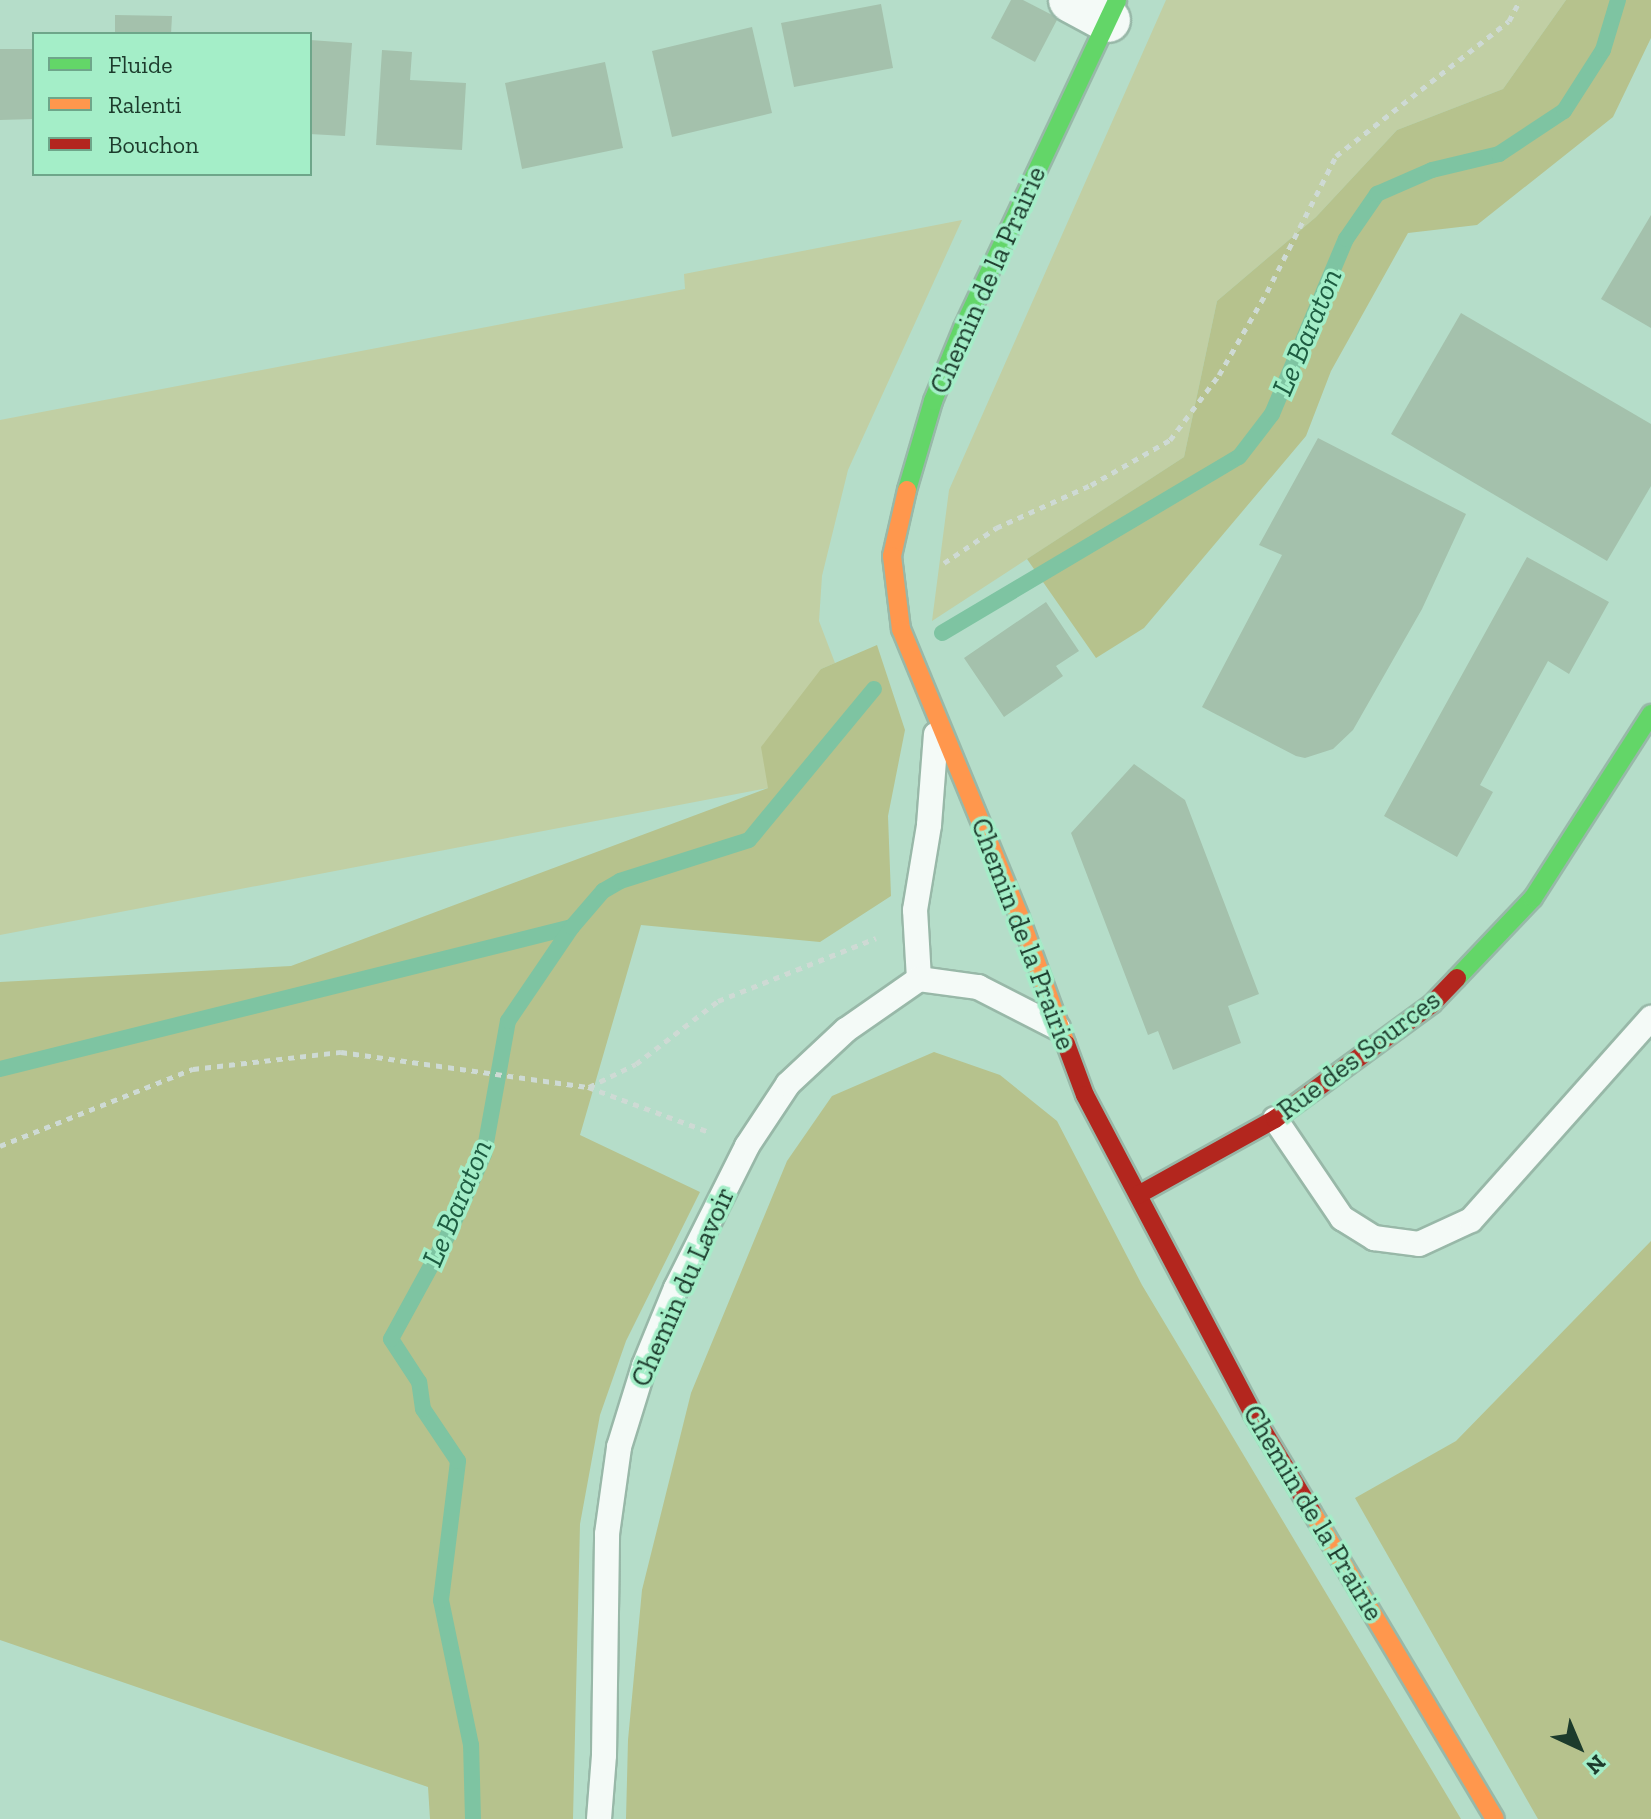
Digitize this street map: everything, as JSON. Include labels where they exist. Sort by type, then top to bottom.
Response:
[{"type":"street","name":"Chemin de la Prairie","points":[[1099,7],[933,401],[897,523],[892,556],[895,595],[909,652],[937,711],[1020,918],[1085,1095],[1253,1414],[1495,1819]]},
{"type":"street","name":"Rue des Sources","points":[[1138,1195],[1275,1119],[1432,1004],[1533,898],[1651,714]]},
{"type":"lane","points":[[937,711],[929,825],[915,910],[919,979],[978,987],[1058,1028]]},
{"type":"lane","name":"Chemin du Lavoir","points":[[599,1819],[604,1755],[607,1534],[619,1447],[644,1366],[676,1288],[747,1146],[788,1084],[846,1030],[919,979]]},
{"type":"lane","points":[[1275,1119],[1342,1218],[1374,1238],[1419,1244],[1471,1220],[1651,1018]]},
{"type":"path","points":[[895,595],[996,528],[1091,485],[1170,440],[1219,375],[1267,292],[1336,156],[1509,21],[1520,0]]},
{"type":"path","points":[[588,1087],[636,1064],[718,1001],[794,973],[867,940],[917,930]]},
{"type":"path","points":[[0,1146],[193,1069],[341,1052],[588,1087],[747,1146]]},
{"type":"green space","points":[[1166,0],[1566,0],[1503,89],[1397,130],[1316,217],[1217,301],[1184,457],[932,621],[949,490]]},
{"type":"green space","points":[[1566,0],[1651,0],[1651,38],[1613,117],[1477,225],[1408,233],[1331,371],[1306,436],[1144,628],[1096,658],[1027,559],[1184,457],[1217,301],[1316,217],[1397,130],[1503,89]]},
{"type":"green space","points":[[962,220],[848,470],[822,576],[819,621],[835,663],[821,669],[768,788],[0,935],[0,420],[685,289],[684,274]]},
{"type":"green space","points":[[877,645],[905,730],[888,816],[891,896],[820,942],[641,925],[580,1135],[700,1192],[626,1341],[600,1415],[580,1524],[573,1819],[430,1819],[428,1787],[0,1640],[0,982],[291,966],[768,788],[761,747],[821,669]]},
{"type":"green space","points":[[934,1052],[1000,1075],[1057,1121],[1142,1285],[1461,1819],[626,1819],[628,1740],[642,1590],[691,1393],[787,1161],[832,1096]]},
{"type":"green space","points":[[1651,1241],[1651,1819],[1538,1819],[1355,1498],[1456,1441]]},
{"type":"building","points":[[1011,0],[1023,0],[1058,18],[1035,62],[991,38]]},
{"type":"building","points":[[881,4],[893,68],[794,87],[781,23]]},
{"type":"building","points":[[115,15],[172,16],[171,32],[115,32]]},
{"type":"building","points":[[752,27],[772,113],[672,137],[652,51]]},
{"type":"building","points":[[312,40],[352,43],[345,136],[312,134]]},
{"type":"building","points":[[0,49],[32,49],[32,119],[0,120]]},
{"type":"building","points":[[382,50],[412,52],[410,80],[466,83],[462,150],[376,145]]},
{"type":"building","points":[[605,62],[623,148],[522,169],[505,83]]},
{"type":"building","points":[[1651,215],[1651,328],[1601,299]]},
{"type":"building","points":[[1461,313],[1651,424],[1651,486],[1607,561],[1391,434]]},
{"type":"building","points":[[1318,438],[1466,514],[1422,609],[1353,730],[1333,749],[1305,758],[1202,707],[1282,555],[1259,545]]},
{"type":"building","points":[[1527,557],[1609,602],[1569,674],[1548,661],[1480,785],[1493,792],[1457,857],[1384,816]]},
{"type":"building","points":[[1046,602],[1079,651],[1056,666],[1063,676],[1004,717],[964,658]]},
{"type":"building","points":[[1134,764],[1185,800],[1259,994],[1228,1006],[1241,1043],[1173,1070],[1158,1031],[1148,1035],[1071,833]]},
{"type":"waterway","name":"Le Baraton","points":[[942,633],[1239,457],[1272,414],[1346,239],[1377,194],[1432,170],[1499,154],[1564,111],[1603,50],[1618,0]]},
{"type":"waterway","name":"Le Baraton","points":[[473,1819],[471,1745],[441,1600],[458,1461],[423,1409],[419,1382],[391,1339],[449,1233],[484,1154],[508,1021],[572,927],[603,891],[620,881],[749,840],[874,689]]},
{"type":"waterway","points":[[0,1069],[572,927]]},
{"type":"traffic: fast","points":[[907,490],[933,401],[963,328],[1117,0]]},
{"type":"traffic: fast","points":[[1457,978],[1533,898],[1651,714]]},
{"type":"traffic: slow","points":[[907,490],[892,556],[901,629],[1020,918],[1066,1044]]},
{"type":"traffic: slow","points":[[1312,1512],[1495,1819]]},
{"type":"traffic: jam","points":[[1138,1195],[1275,1119],[1432,1004],[1457,978]]},
{"type":"traffic: jam","points":[[1066,1044],[1085,1095],[1253,1414],[1312,1512]]}]
